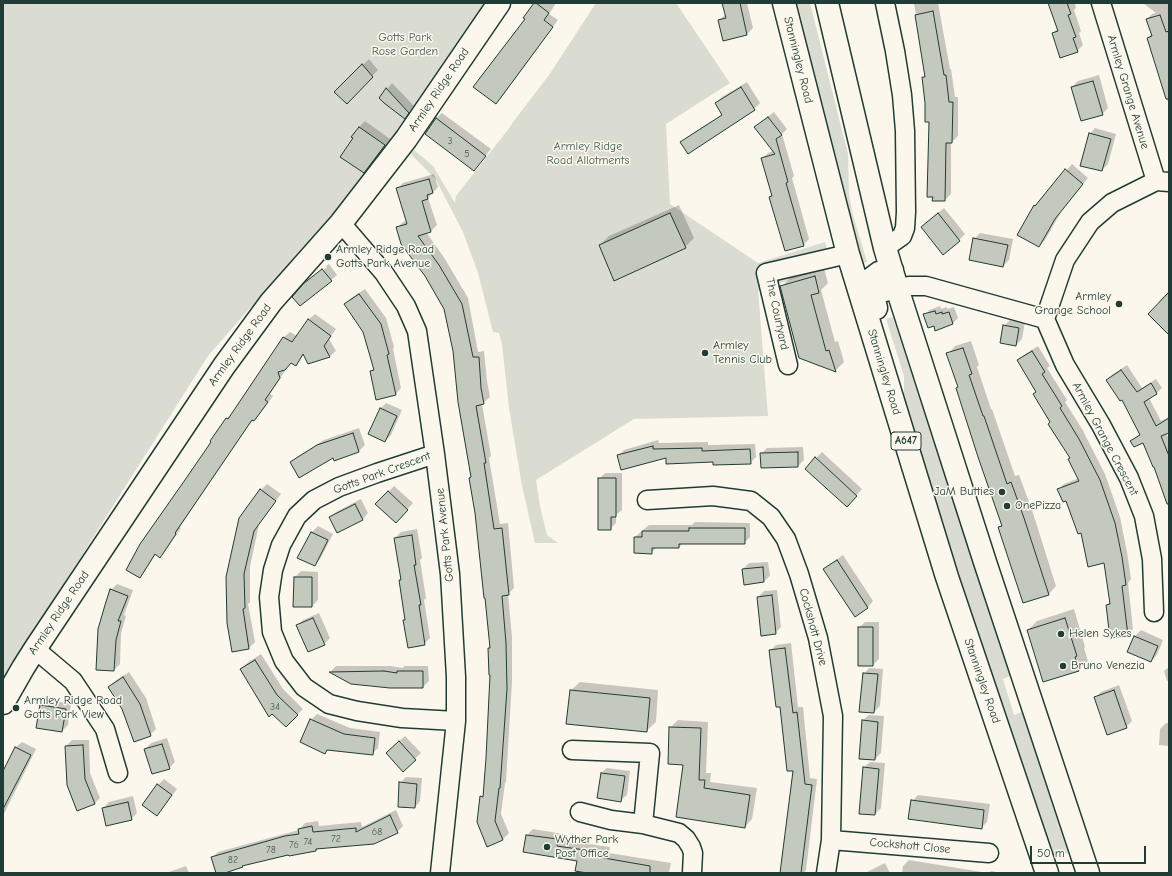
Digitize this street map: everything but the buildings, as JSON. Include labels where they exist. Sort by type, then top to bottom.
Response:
[{"type":"main road","name":"Armley Ridge Road","points":[[3,703],[35,649],[224,366],[271,302],[341,223],[406,139],[499,3]]},
{"type":"main road","name":"Stanningley Road","points":[[784,3],[848,254],[882,290],[985,562],[1088,873]]},
{"type":"main road","name":"Stanningley Road","points":[[827,3],[885,248],[882,290],[893,400],[946,577],[1047,873]]},
{"type":"main road","points":[[870,186],[863,216],[882,290]]},
{"type":"street","points":[[885,3],[902,95],[905,131],[906,212],[905,228],[902,236],[885,248]]},
{"type":"street","name":"Armley Grange Avenue","points":[[1101,3],[1162,181]]},
{"type":"street","points":[[882,290],[909,286],[926,286],[1045,319],[1065,260],[1090,222],[1112,203],[1162,181]]},
{"type":"street","name":"Gotts Park Avenue","points":[[341,223],[384,273],[406,306],[417,331],[435,454],[450,574],[456,677],[456,721],[440,873]]},
{"type":"street","name":"The Courtyard","points":[[788,365],[766,273],[848,254]]},
{"type":"street","name":"Armley Grange Crescent","points":[[1045,319],[1065,365],[1101,425],[1129,478],[1144,516],[1152,559],[1154,612]]},
{"type":"street","name":"Gotts Park Crescent","points":[[435,454],[339,487],[314,500],[297,516],[281,545],[273,570],[269,597],[272,632],[284,661],[304,687],[329,704],[402,718],[456,721]]},
{"type":"street","name":"Cockshott Drive","points":[[647,500],[714,496],[751,501],[771,517],[786,539],[799,574],[818,638],[833,716],[831,840],[826,873]]},
{"type":"street","points":[[35,649],[73,681],[105,729],[118,773]]},
{"type":"street","points":[[572,750],[650,753],[643,824]]},
{"type":"street","points":[[580,812],[611,820],[643,824],[679,833],[686,839],[693,853],[692,873]]},
{"type":"street","name":"Cockshott Close","points":[[831,840],[989,853]]},
{"type":"green space","name":"Gotts Park Rose Garden","points":[[3,3],[485,3],[384,150],[334,212],[208,356],[3,680]]},
{"type":"green space","name":"Armley Ridge Road Allotments","points":[[596,3],[676,3],[730,83],[666,124],[670,204],[758,263],[825,242],[832,267],[758,290],[768,416],[634,419],[536,480],[547,535],[558,543],[535,543],[522,486],[509,408],[502,345],[499,333],[493,332],[478,273],[463,232],[436,180],[411,154],[414,150],[433,166],[455,203],[456,196],[549,75]]},
{"type":"green space","points":[[793,3],[810,3],[848,154],[849,195],[853,215],[867,262],[859,264]]},
{"type":"green space","points":[[893,317],[1010,676],[1003,679],[1014,715],[1022,712],[1068,853],[1051,859],[904,408],[904,376],[886,319]]},
{"type":"place","name":"Armley Ridge Road Gotts Park Avenue","points":[[328,257]]},
{"type":"place","name":"Armley Grange School","points":[[1119,304]]},
{"type":"place","name":"Armley Tennis Club","points":[[705,353]]},
{"type":"place","name":"JaM Butties","points":[[1002,492]]},
{"type":"place","name":"OnePizza","points":[[1007,506]]},
{"type":"place","name":"Helen Sykes","points":[[1061,634]]},
{"type":"place","name":"Bruno Venezia","points":[[1063,666]]},
{"type":"place","name":"Armley Ridge Road Gotts Park View","points":[[16,708]]},
{"type":"place","name":"Wyther Park Post Office","points":[[547,847]]}]
